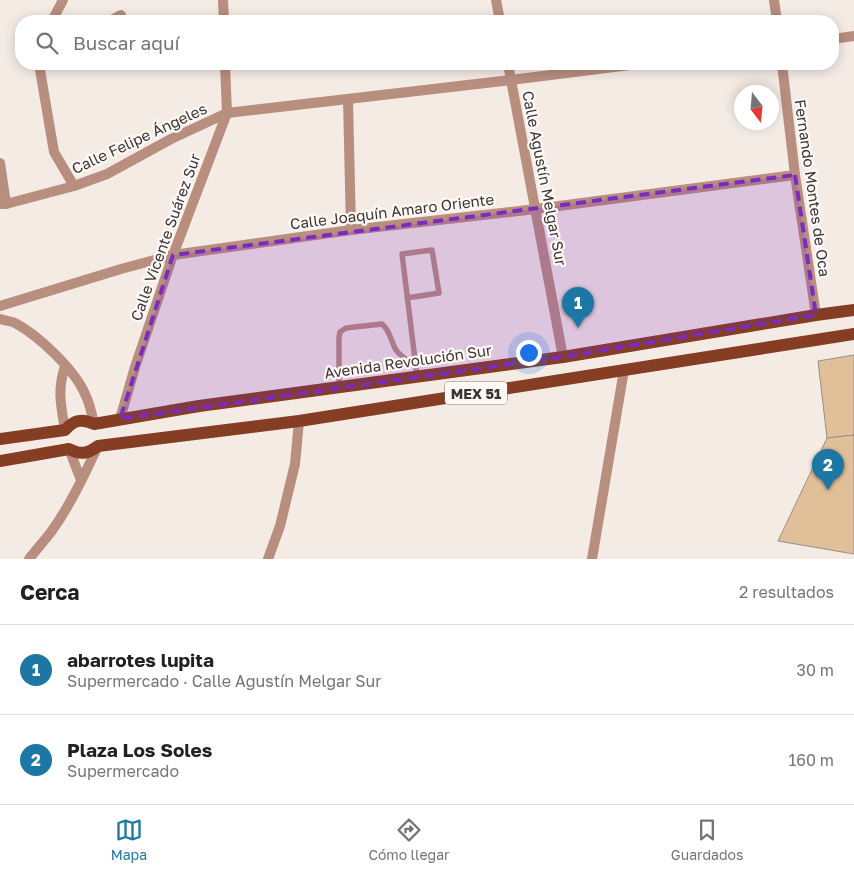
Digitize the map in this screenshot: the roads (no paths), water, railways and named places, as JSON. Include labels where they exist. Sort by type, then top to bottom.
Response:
[{"type":"main road","name":"Avenida Revolución Sur","points":[[0,439],[65,430],[71,424],[80,420],[94,424],[199,406],[339,387],[416,371],[563,357],[854,310]]},
{"type":"main road","name":"MEX 51","points":[[2,463],[69,449],[82,454],[98,446],[299,421],[854,334]]},
{"type":"main road","points":[[94,424],[98,430],[98,446]]},
{"type":"main road","points":[[65,430],[64,438],[69,449]]},
{"type":"street","points":[[55,15],[64,0]]},
{"type":"street","points":[[223,0],[224,15]]},
{"type":"street","points":[[496,0],[499,15]]},
{"type":"street","points":[[774,0],[776,15]]},
{"type":"street","points":[[839,38],[854,36]]},
{"type":"street","points":[[40,70],[54,152],[74,186]]},
{"type":"street","name":"Calle Vicente Suárez Sur","points":[[120,419],[172,255],[227,113],[225,70]]},
{"type":"street","name":"Calle Agustín Melgar Sur","points":[[509,70],[563,357]]},
{"type":"street","name":"Calle Felipe Ángeles","points":[[3,204],[74,186],[107,174],[171,139],[227,113],[590,70]]},
{"type":"street","name":"Fernando Montes de Oca","points":[[783,70],[795,175],[816,315]]},
{"type":"street","points":[[348,99],[350,230]]},
{"type":"street","points":[[0,163],[3,204]]},
{"type":"street","name":"Calle Joaquín Amaro Oriente","points":[[0,306],[172,255],[350,230],[536,209],[795,175]]},
{"type":"street","points":[[0,319],[14,323],[45,344],[76,378],[85,393],[94,424]]},
{"type":"street","points":[[65,366],[60,380],[60,399],[65,430]]},
{"type":"street","points":[[592,559],[624,370]]},
{"type":"street","points":[[268,559],[280,526],[295,464],[299,421]]},
{"type":"street","points":[[28,559],[51,531],[81,480],[98,446]]},
{"type":"street","points":[[69,449],[81,480]]},
{"type":"lane","points":[[407,298],[439,293],[432,250],[402,254],[407,298],[416,371]]},
{"type":"lane","points":[[339,387],[339,338],[340,332],[346,328],[382,324],[386,327],[395,349],[416,371]]},
{"type":"place","name":"abarrotes lupita","points":[[578,328]]},
{"type":"place","name":"Plaza Los Soles","points":[[828,490]]}]
